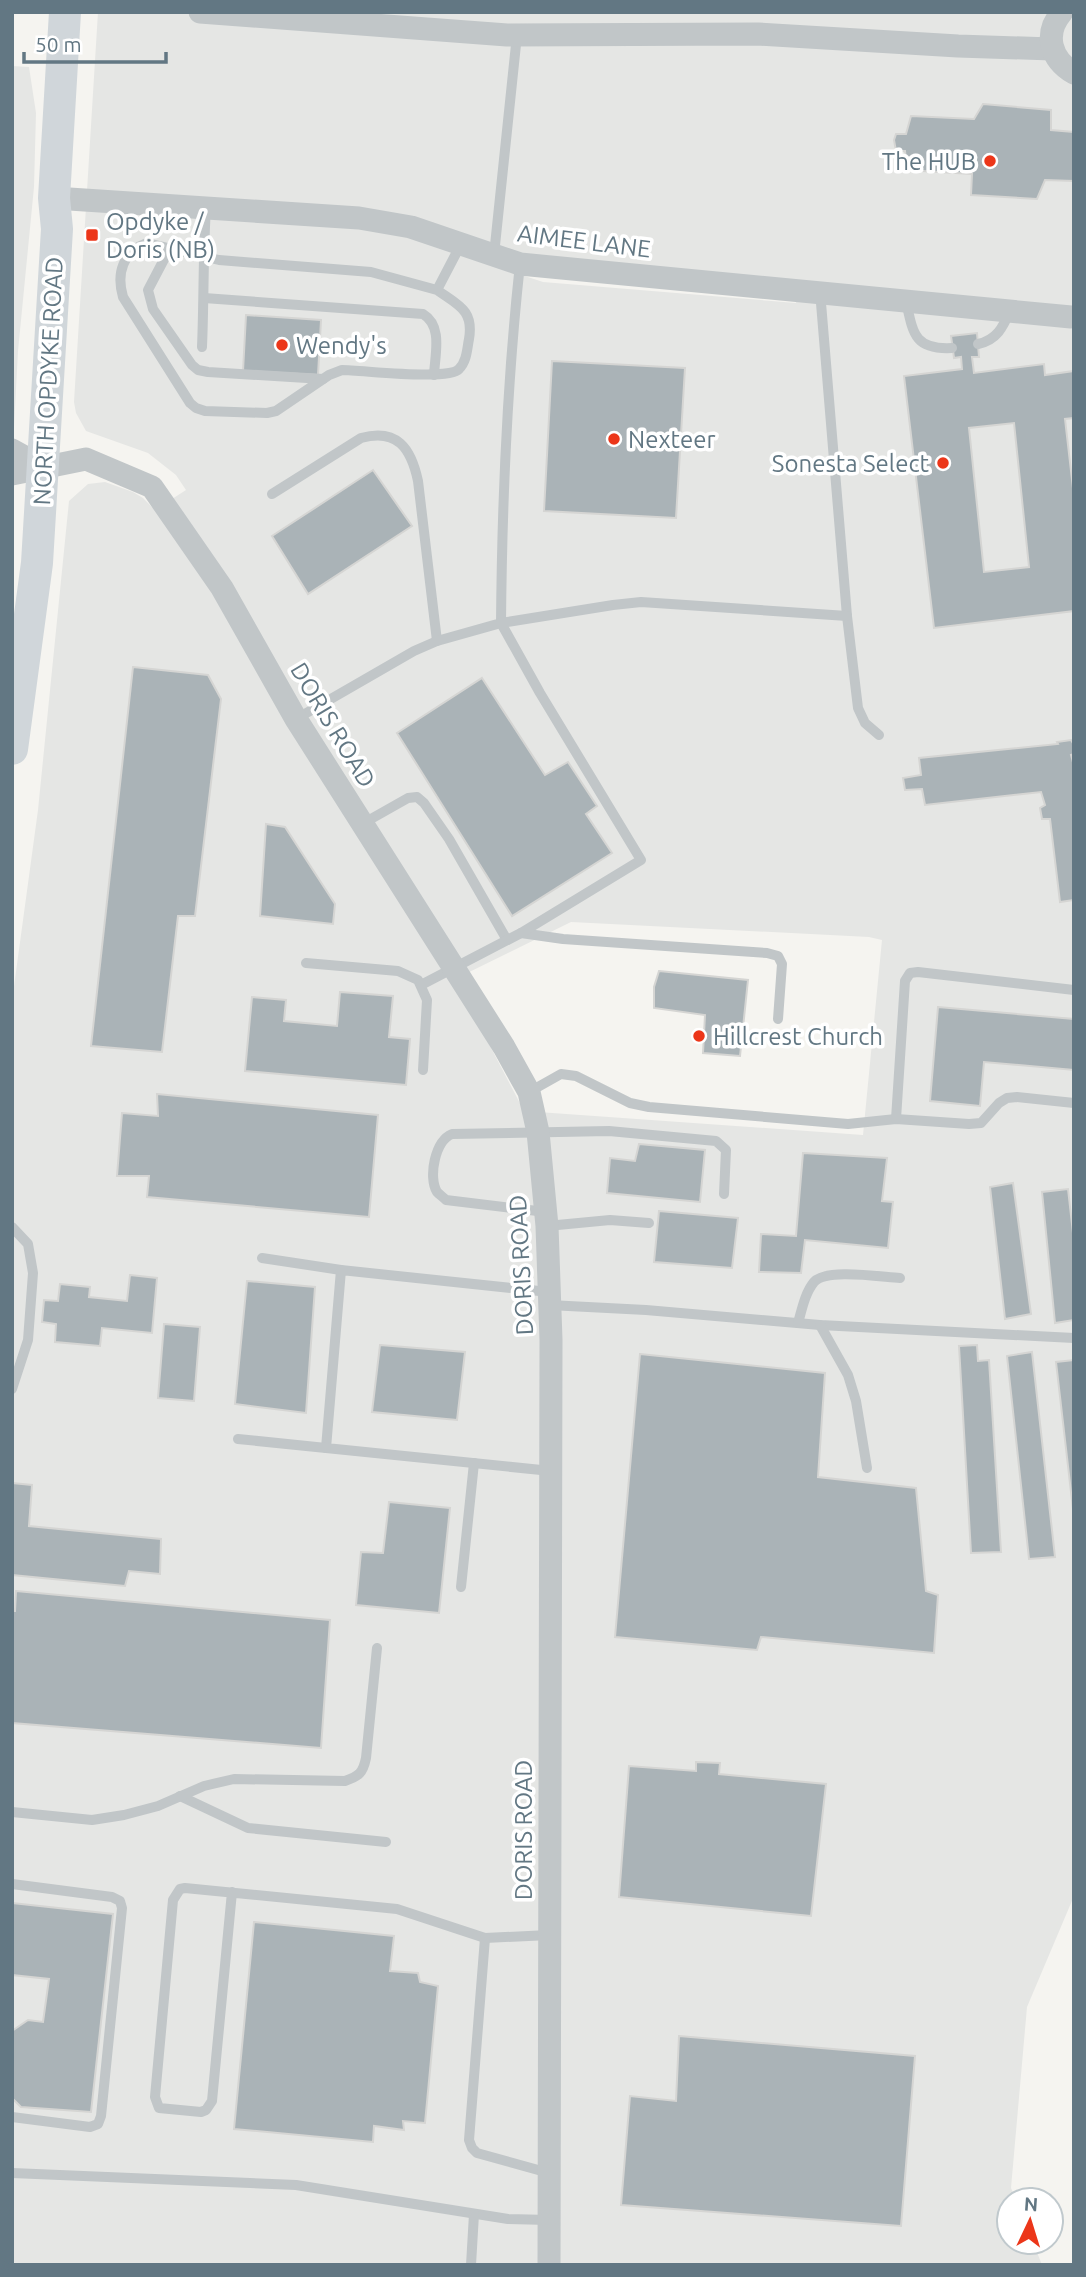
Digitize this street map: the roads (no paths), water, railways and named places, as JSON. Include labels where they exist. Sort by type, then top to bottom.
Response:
[{"type":"main road","name":"NORTH OPDYKE ROAD","points":[[12,748],[37,563],[57,229],[54,198],[65,12]]},
{"type":"street","points":[[200,12],[517,35],[758,34],[1052,49]]},
{"type":"street","points":[[1062,12],[1051,31],[1052,49],[1062,66],[1074,73]]},
{"type":"street","name":"AIMEE LANE","points":[[54,198],[359,218],[411,227],[520,264],[1071,317]]},
{"type":"street","points":[[12,450],[43,467]]},
{"type":"street","name":"DORIS ROAD","points":[[12,474],[86,459],[152,487],[222,588],[296,719],[504,1047],[529,1092],[538,1132],[547,1219],[549,1299],[549,2265]]},
{"type":"lane","points":[[494,256],[517,35]]},
{"type":"lane","points":[[202,347],[202,256],[206,207]]},
{"type":"lane","points":[[147,243],[170,247],[219,260],[372,272],[437,290],[465,310],[471,321],[466,359],[460,369],[452,374],[342,370],[323,379],[276,411],[267,413],[205,411],[196,408],[190,403],[123,297],[120,286],[121,269],[126,257],[136,247],[147,243]]},
{"type":"lane","points":[[437,290],[461,244]]},
{"type":"lane","points":[[170,247],[148,290],[153,309],[192,365],[198,370],[208,372],[323,379]]},
{"type":"lane","points":[[421,985],[521,933],[641,860],[501,623],[511,369],[520,264]]},
{"type":"lane","points":[[820,291],[847,616],[858,708],[865,723],[879,735]]},
{"type":"lane","points":[[204,298],[423,314],[429,317],[436,330],[434,374]]},
{"type":"lane","points":[[906,300],[916,337],[925,345],[936,349],[952,348]]},
{"type":"lane","points":[[978,344],[993,339],[1003,327],[1010,311]]},
{"type":"lane","points":[[272,494],[361,438],[376,433],[390,435],[403,444],[416,469],[438,641]]},
{"type":"lane","points":[[296,719],[414,651],[438,641],[501,623],[641,602],[847,616]]},
{"type":"lane","points":[[362,824],[408,798],[417,797],[449,839],[507,940]]},
{"type":"lane","points":[[521,933],[563,939],[767,953],[778,956],[782,964],[778,1019]]},
{"type":"lane","points":[[306,963],[398,971],[418,980],[427,1000],[423,1070]]},
{"type":"lane","points":[[896,1119],[905,981],[910,973],[1074,990]]},
{"type":"lane","points":[[529,1092],[561,1074],[576,1076],[631,1103],[649,1107],[848,1124],[896,1119],[981,1123],[1007,1098],[1074,1103]]},
{"type":"lane","points":[[649,1223],[547,1219],[446,1200],[436,1191],[436,1149],[444,1137],[452,1134],[609,1131],[716,1141],[726,1150],[724,1194]]},
{"type":"lane","points":[[12,1227],[28,1244],[33,1273],[28,1340],[12,1389]]},
{"type":"lane","points":[[262,1258],[549,1299],[820,1325],[1074,1338]]},
{"type":"lane","points":[[326,1448],[341,1270]]},
{"type":"lane","points":[[798,1323],[806,1295],[815,1280],[827,1274],[900,1278]]},
{"type":"lane","points":[[820,1325],[848,1375],[856,1401],[867,1468]]},
{"type":"lane","points":[[238,1439],[551,1471]]},
{"type":"lane","points":[[461,1587],[474,1463]]},
{"type":"lane","points":[[12,1812],[92,1820],[158,1806],[204,1786],[234,1779],[345,1781],[358,1777],[364,1769],[366,1758],[377,1648]]},
{"type":"lane","points":[[180,1796],[248,1828],[386,1842]]},
{"type":"lane","points":[[12,1884],[112,1897],[120,1900],[122,1908],[98,2124],[90,2127],[12,2117]]},
{"type":"lane","points":[[232,1892],[212,2101],[206,2110],[201,2112],[159,2108],[155,2097],[173,1900],[180,1889],[232,1892],[397,1909],[485,1938],[549,1935]]},
{"type":"lane","points":[[485,1938],[469,2140],[477,2153],[549,2172]]},
{"type":"lane","points":[[12,2173],[296,2185],[508,2219],[549,2220]]},
{"type":"lane","points":[[471,2265],[474,2214]]},
{"type":"place","name":"The HUB","points":[[990,161]]},
{"type":"place","name":"Opdyke / Doris (NB)","points":[[92,235]]},
{"type":"place","name":"Wendy's","points":[[282,345]]},
{"type":"place","name":"Nexteer","points":[[614,439]]},
{"type":"place","name":"Sonesta Select","points":[[943,463]]},
{"type":"place","name":"Hillcrest Church","points":[[699,1036]]}]
